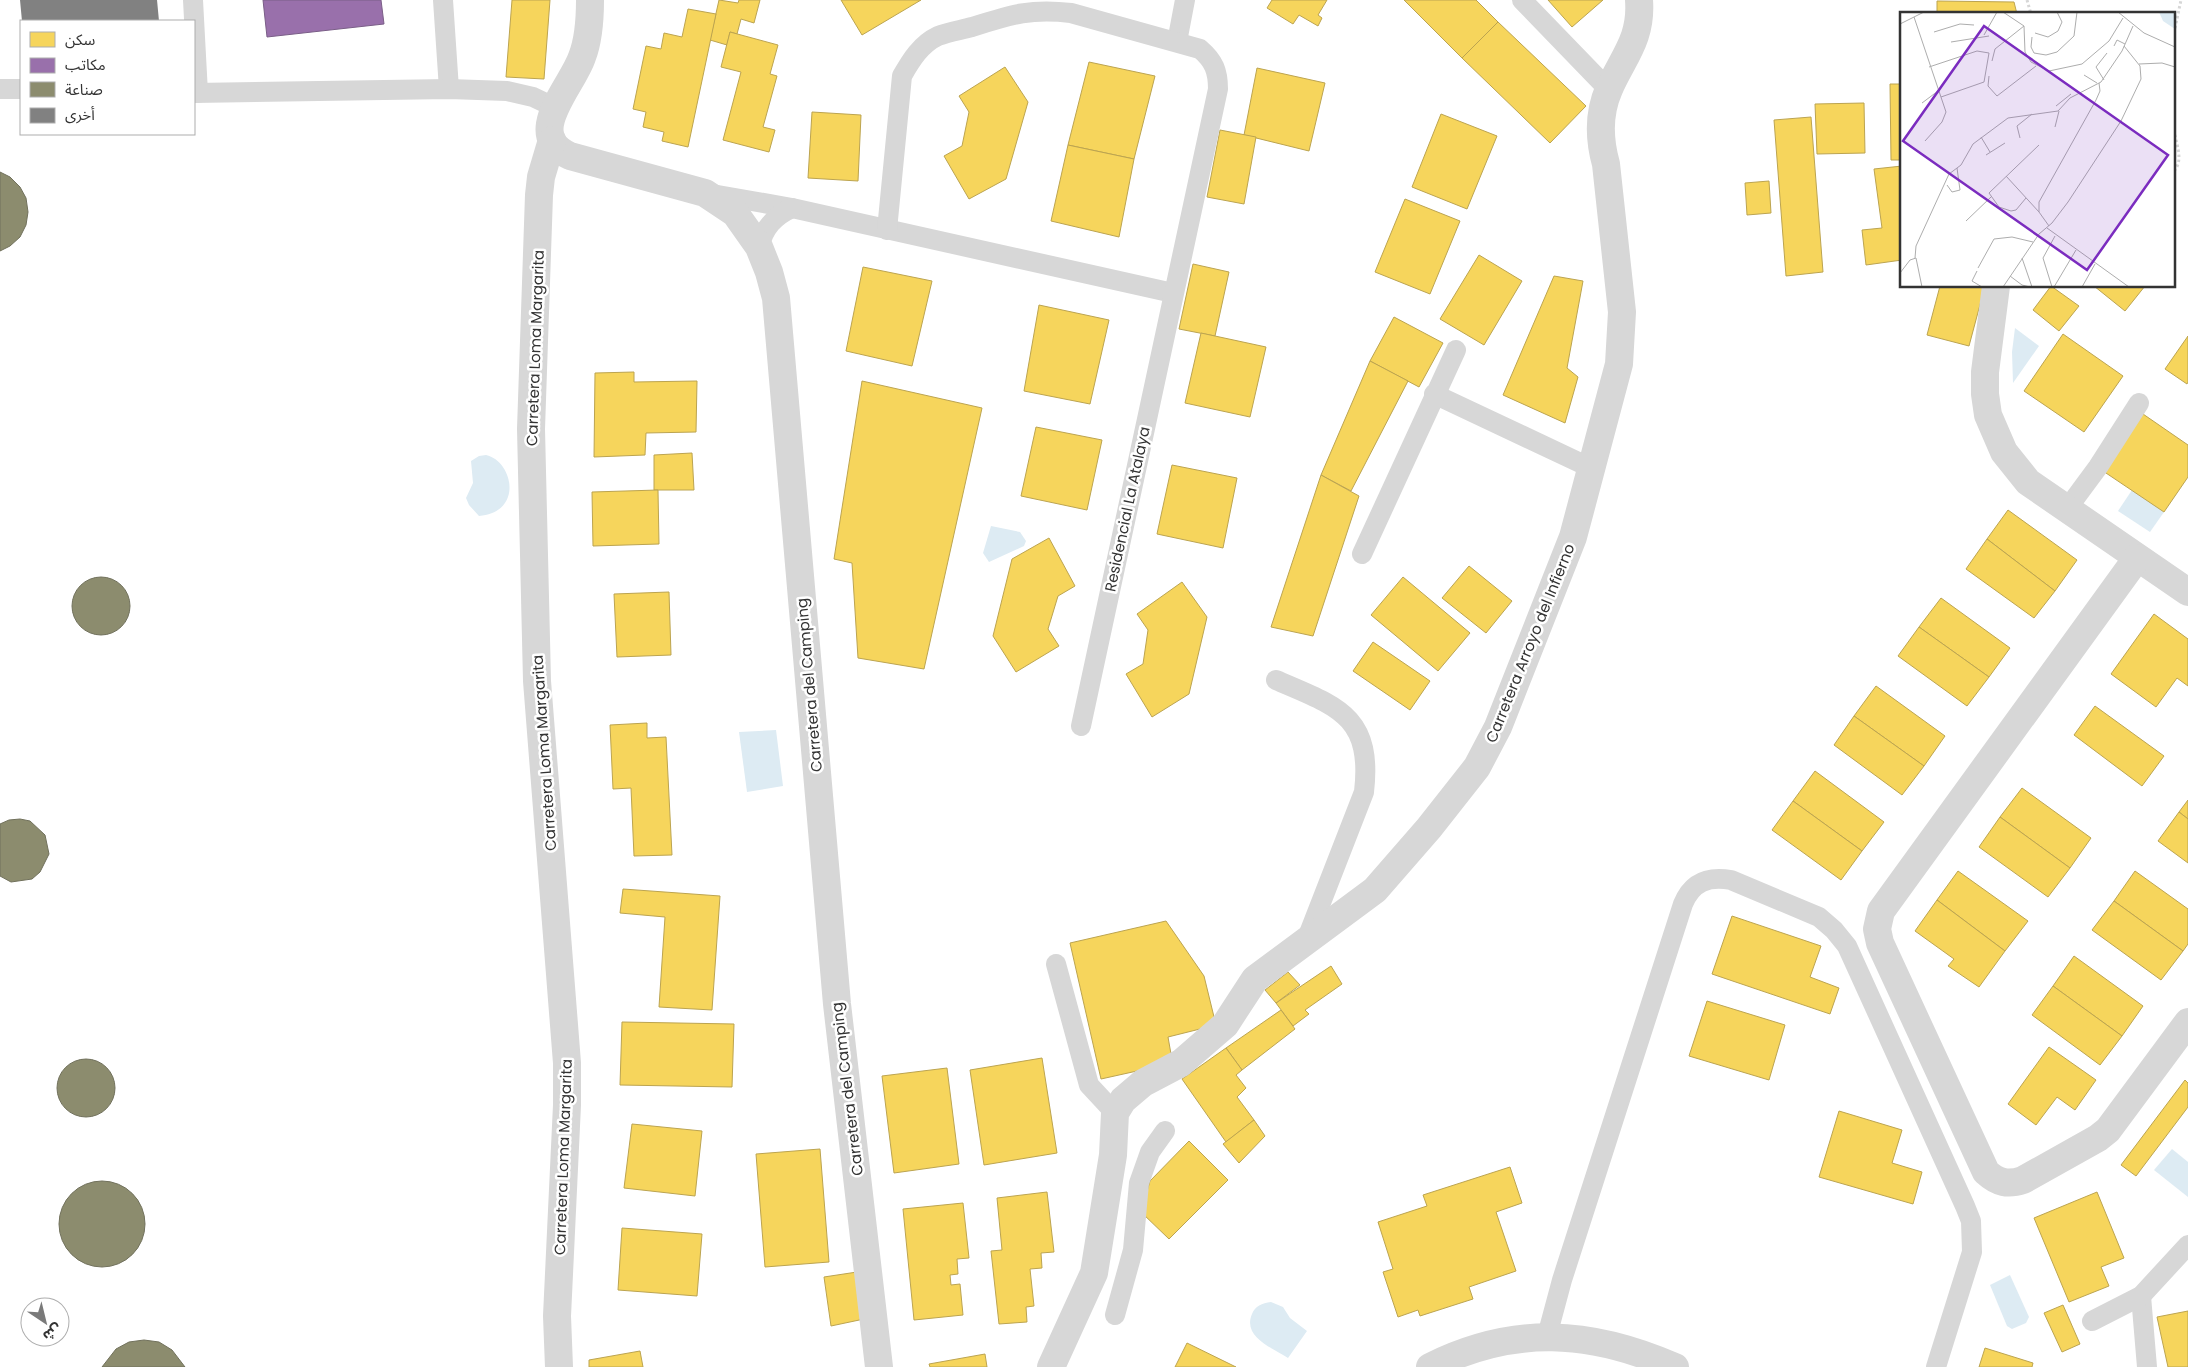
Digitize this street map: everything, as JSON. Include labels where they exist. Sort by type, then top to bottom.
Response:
[{"type":"street","points":[[554,107],[575,75],[582,56],[588,36],[590,0]]},
{"type":"street","name":"Carretera Arroyo del Infierno","points":[[1116,1113],[1123,1100],[1143,1084],[1181,1063],[1225,1026],[1255,979],[1374,890],[1429,828],[1477,767],[1498,727],[1573,537],[1619,364],[1622,312],[1610,194],[1600,131],[1609,90],[1635,38],[1638,25],[1639,0]]},
{"type":"street","name":"Carretera Loma Margarita","points":[[554,107],[549,125],[552,140],[541,177],[539,195],[532,429],[537,681],[567,1063],[567,1105],[557,1316],[559,1367]]},
{"type":"street","name":"Carretera del Camping","points":[[552,140],[562,153],[705,193],[735,213],[759,247],[769,272],[776,298],[837,1004],[879,1367]]},
{"type":"street","points":[[1996,288],[1985,372],[1988,415],[2004,452],[2028,482],[2188,592]]},
{"type":"street","points":[[2137,558],[1881,911],[1878,929],[1880,943],[1986,1172],[1994,1180],[2003,1183],[2014,1183],[2023,1180],[2098,1138],[2108,1130],[2188,1022]]},
{"type":"street","points":[[1051,1367],[1094,1272],[1113,1155],[1116,1113]]},
{"type":"street","points":[[1430,1367],[1454,1355],[1516,1339],[1547,1336],[1583,1338],[1615,1344],[1675,1367]]},
{"type":"lane","points":[[193,0],[194,20]]},
{"type":"lane","points":[[443,0],[450,89]]},
{"type":"lane","points":[[1177,42],[1185,0]]},
{"type":"lane","points":[[1522,0],[1609,90]]},
{"type":"lane","name":"Residencial La Atalaya","points":[[887,230],[902,76],[911,60],[923,47],[938,36],[1025,11],[1071,13],[1200,49],[1216,67],[1218,89],[1081,726]]},
{"type":"lane","points":[[195,62],[196,93],[450,89],[513,91],[533,96],[554,107]]},
{"type":"lane","points":[[0,89],[20,90]]},
{"type":"lane","points":[[705,193],[792,208],[1173,293]]},
{"type":"lane","points":[[759,247],[766,227],[782,212],[792,208]]},
{"type":"lane","points":[[1362,554],[1434,394],[1456,350]]},
{"type":"lane","points":[[1434,394],[1591,468]]},
{"type":"lane","points":[[2067,509],[2098,467],[2139,403]]},
{"type":"lane","points":[[1276,680],[1336,706],[1348,718],[1357,732],[1364,752],[1366,772],[1364,792],[1306,941]]},
{"type":"lane","points":[[1547,1336],[1562,1280],[1683,904],[1694,886],[1704,880],[1718,877],[1731,880],[1819,917],[1834,930],[1846,946],[1961,1197],[1971,1221],[1972,1252],[1936,1367]]},
{"type":"lane","points":[[1056,964],[1088,1085],[1116,1113]]},
{"type":"lane","points":[[1115,1315],[1133,1250],[1139,1183],[1150,1152],[1165,1131]]},
{"type":"lane","points":[[2092,1321],[2140,1296],[2188,1245]]},
{"type":"lane","points":[[1094,1272],[1125,1281]]},
{"type":"lane","points":[[2140,1296],[2146,1367]]},
{"type":"path","points":[[2176,25],[2182,0]]},
{"type":"path","points":[[2176,139],[2180,158],[2179,166],[2176,169]]},
{"type":"shaded area","points":[[2015,328],[2039,346],[2013,383],[2012,352]]},
{"type":"shaded area","points":[[486,455],[495,459],[503,466],[508,476],[508,497],[503,506],[493,512],[479,516],[469,505],[466,498],[473,483],[471,461],[479,456]]},
{"type":"shaded area","points":[[2132,490],[2164,512],[2150,532],[2118,511]]},
{"type":"shaded area","points":[[991,526],[1020,532],[1026,541],[1024,546],[989,562],[983,553]]},
{"type":"shaded area","points":[[776,730],[783,786],[747,792],[739,732]]},
{"type":"shaded area","points":[[2172,1149],[2188,1162],[2188,1197],[2154,1170]]},
{"type":"shaded area","points":[[2010,1275],[2029,1317],[2026,1323],[2012,1329],[2007,1326],[1990,1285]]},
{"type":"shaded area","points":[[1271,1302],[1283,1307],[1290,1318],[1307,1331],[1288,1358],[1267,1346],[1251,1329],[1250,1322],[1255,1309],[1262,1304]]},
{"type":"building: سكن","points":[[512,0],[550,0],[544,79],[506,77]]},
{"type":"building: سكن","points":[[719,0],[738,3],[739,0],[760,0],[754,23],[741,19],[737,34],[730,32],[727,45],[710,40]]},
{"type":"building: سكن","points":[[841,0],[921,0],[862,35]]},
{"type":"building: سكن","points":[[1272,0],[1327,0],[1318,15],[1322,18],[1318,26],[1299,15],[1293,24],[1267,8]]},
{"type":"building: سكن","points":[[1404,0],[1476,0],[1498,22],[1462,58]]},
{"type":"building: سكن","points":[[1548,0],[1603,0],[1572,27]]},
{"type":"building: سكن","points":[[1937,1],[2014,2],[2016,12],[1937,12]]},
{"type":"building: سكن","points":[[688,9],[716,14],[688,147],[662,141],[664,132],[643,127],[646,112],[633,109],[646,46],[661,49],[664,33],[682,37]]},
{"type":"building: سكن","points":[[1498,22],[1586,106],[1550,143],[1462,58]]},
{"type":"building: سكن","points":[[730,32],[778,45],[770,74],[777,76],[763,127],[775,130],[769,152],[723,140],[741,72],[721,67]]},
{"type":"building: سكن","points":[[1089,62],[1155,76],[1134,159],[1068,145]]},
{"type":"building: سكن","points":[[1005,67],[1028,102],[1006,179],[969,199],[944,156],[962,146],[969,112],[959,96]]},
{"type":"building: سكن","points":[[1257,68],[1325,83],[1309,151],[1244,135]]},
{"type":"building: سكن","points":[[1890,84],[1900,84],[1900,160],[1891,160]]},
{"type":"building: سكن","points":[[1864,103],[1865,153],[1817,154],[1815,104]]},
{"type":"building: سكن","points":[[812,112],[861,115],[858,181],[808,178]]},
{"type":"building: سكن","points":[[1441,114],[1497,136],[1467,209],[1412,187]]},
{"type":"building: سكن","points":[[1811,117],[1823,272],[1786,276],[1774,120]]},
{"type":"building: سكن","points":[[1220,130],[1256,137],[1244,204],[1207,197]]},
{"type":"building: سكن","points":[[1068,145],[1134,159],[1119,237],[1051,221]]},
{"type":"building: سكن","points":[[1900,166],[1900,260],[1866,265],[1862,230],[1882,228],[1874,169]]},
{"type":"building: سكن","points":[[1769,181],[1771,213],[1747,215],[1745,183]]},
{"type":"building: سكن","points":[[1405,199],[1460,221],[1430,294],[1375,272]]},
{"type":"building: سكن","points":[[1479,255],[1522,281],[1484,345],[1440,319]]},
{"type":"building: سكن","points":[[1193,264],[1229,272],[1215,336],[1179,329]]},
{"type":"building: سكن","points":[[863,267],[932,281],[912,366],[846,351]]},
{"type":"building: سكن","points":[[1554,276],[1583,281],[1567,368],[1578,377],[1565,423],[1503,395]]},
{"type":"building: سكن","points":[[1939,288],[1984,288],[1969,346],[1927,335]]},
{"type":"building: سكن","points":[[2050,288],[2054,288],[2079,306],[2059,331],[2033,310]]},
{"type":"building: سكن","points":[[2096,288],[2143,288],[2125,311]]},
{"type":"building: سكن","points":[[1039,305],[1109,320],[1090,404],[1024,391]]},
{"type":"building: سكن","points":[[1394,317],[1443,343],[1419,387],[1370,361]]},
{"type":"building: سكن","points":[[1201,333],[1266,347],[1250,417],[1185,403]]},
{"type":"building: سكن","points":[[2063,334],[2123,376],[2084,432],[2024,391]]},
{"type":"building: سكن","points":[[2188,336],[2188,382],[2187,384],[2165,369]]},
{"type":"building: سكن","points":[[1370,361],[1408,381],[1351,491],[1321,475]]},
{"type":"building: سكن","points":[[634,372],[634,382],[697,381],[696,432],[646,433],[645,455],[594,457],[595,373]]},
{"type":"building: سكن","points":[[862,381],[982,408],[924,669],[858,658],[852,563],[834,559]]},
{"type":"building: سكن","points":[[2143,414],[2188,445],[2188,477],[2164,512],[2103,471]]},
{"type":"building: سكن","points":[[1036,427],[1102,440],[1087,510],[1021,496]]},
{"type":"building: سكن","points":[[692,453],[694,490],[654,490],[654,455]]},
{"type":"building: سكن","points":[[1172,465],[1237,478],[1223,548],[1157,534]]},
{"type":"building: سكن","points":[[1321,475],[1359,496],[1313,636],[1271,627]]},
{"type":"building: سكن","points":[[658,490],[659,544],[593,546],[592,492]]},
{"type":"building: سكن","points":[[2008,510],[2077,560],[2055,591],[1987,539]]},
{"type":"building: سكن","points":[[1049,538],[1075,586],[1058,596],[1048,629],[1059,646],[1016,672],[993,636],[1012,559]]},
{"type":"building: سكن","points":[[1987,539],[2055,591],[2034,618],[1966,569]]},
{"type":"building: سكن","points":[[1469,566],[1512,601],[1486,633],[1442,598]]},
{"type":"building: سكن","points":[[1403,577],[1470,633],[1438,671],[1371,615]]},
{"type":"building: سكن","points":[[1182,582],[1207,617],[1189,694],[1152,717],[1126,674],[1143,664],[1148,630],[1137,614]]},
{"type":"building: سكن","points":[[669,592],[671,655],[617,657],[614,594]]},
{"type":"building: سكن","points":[[1941,598],[2010,648],[1989,677],[1919,627]]},
{"type":"building: سكن","points":[[2154,614],[2188,639],[2188,686],[2177,678],[2156,707],[2111,674]]},
{"type":"building: سكن","points":[[1919,627],[1989,677],[1967,706],[1898,656]]},
{"type":"building: سكن","points":[[1373,642],[1430,681],[1410,710],[1353,671]]},
{"type":"building: سكن","points":[[1876,686],[1945,736],[1924,766],[1854,716]]},
{"type":"building: سكن","points":[[2095,706],[2164,756],[2142,786],[2074,735]]},
{"type":"building: سكن","points":[[1854,716],[1924,766],[1902,795],[1834,745]]},
{"type":"building: سكن","points":[[647,723],[647,738],[666,737],[672,855],[634,856],[631,788],[613,789],[610,725]]},
{"type":"building: سكن","points":[[1815,771],[1884,822],[1862,851],[1793,801]]},
{"type":"building: سكن","points":[[2022,788],[2091,838],[2070,868],[2000,817]]},
{"type":"building: سكن","points":[[2188,800],[2188,819],[2179,812]]},
{"type":"building: سكن","points":[[1793,801],[1862,851],[1841,880],[1772,830]]},
{"type":"building: سكن","points":[[2179,812],[2188,819],[2188,863],[2158,841]]},
{"type":"building: سكن","points":[[2000,817],[2070,868],[2048,897],[1979,847]]},
{"type":"building: سكن","points":[[1958,871],[2028,921],[2005,951],[1937,900]]},
{"type":"building: سكن","points":[[2135,871],[2188,909],[2188,944],[2183,951],[2114,901]]},
{"type":"building: سكن","points":[[623,889],[720,896],[712,1010],[659,1007],[665,917],[620,913]]},
{"type":"building: سكن","points":[[1937,900],[2005,951],[1979,987],[1948,966],[1954,959],[1915,931]]},
{"type":"building: سكن","points":[[2114,901],[2183,951],[2161,980],[2092,930]]},
{"type":"building: سكن","points":[[1732,916],[1821,946],[1810,977],[1839,988],[1830,1014],[1712,974]]},
{"type":"building: سكن","points":[[1166,921],[1204,976],[1216,1025],[1168,1037],[1171,1054],[1155,1067],[1101,1079],[1070,943]]},
{"type":"building: سكن","points":[[2074,956],[2143,1006],[2122,1036],[2053,986]]},
{"type":"building: سكن","points":[[1331,966],[1342,984],[1305,1010],[1309,1014],[1293,1026],[1276,1003]]},
{"type":"building: سكن","points":[[1288,972],[1300,985],[1276,1003],[1265,990]]},
{"type":"building: سكن","points":[[2053,986],[2122,1036],[2100,1065],[2032,1015]]},
{"type":"building: سكن","points":[[1707,1001],[1785,1025],[1769,1080],[1689,1056]]},
{"type":"building: سكن","points":[[1281,1010],[1295,1029],[1242,1070],[1226,1048]]},
{"type":"building: سكن","points":[[622,1022],[734,1024],[732,1087],[620,1085]]},
{"type":"building: سكن","points":[[2049,1047],[2096,1080],[2075,1110],[2057,1097],[2036,1125],[2008,1104]]},
{"type":"building: سكن","points":[[1226,1048],[1242,1070],[1236,1075],[1246,1088],[1237,1097],[1254,1120],[1226,1142],[1182,1079]]},
{"type":"building: سكن","points":[[1042,1058],[1057,1153],[984,1165],[970,1070]]},
{"type":"building: سكن","points":[[947,1068],[959,1164],[894,1173],[882,1076]]},
{"type":"building: سكن","points":[[2185,1080],[2188,1083],[2188,1107],[2136,1176],[2121,1165]]},
{"type":"building: سكن","points":[[1839,1111],[1902,1130],[1892,1163],[1922,1172],[1913,1204],[1819,1177]]},
{"type":"building: سكن","points":[[1254,1120],[1265,1136],[1239,1163],[1223,1144]]},
{"type":"building: سكن","points":[[632,1124],[702,1131],[695,1196],[624,1188]]},
{"type":"building: سكن","points":[[1189,1141],[1228,1180],[1169,1239],[1141,1212],[1150,1181]]},
{"type":"building: سكن","points":[[820,1149],[829,1262],[765,1267],[756,1154]]},
{"type":"building: سكن","points":[[1510,1167],[1522,1203],[1496,1212],[1516,1271],[1469,1287],[1473,1299],[1420,1316],[1418,1310],[1398,1317],[1383,1272],[1393,1269],[1378,1222],[1427,1206],[1423,1195]]},
{"type":"building: سكن","points":[[1047,1192],[1054,1252],[1041,1253],[1042,1268],[1030,1269],[1034,1306],[1026,1307],[1027,1322],[999,1324],[991,1251],[1002,1250],[997,1198]]},
{"type":"building: سكن","points":[[2097,1192],[2124,1258],[2101,1267],[2109,1286],[2069,1302],[2034,1218]]},
{"type":"building: سكن","points":[[963,1203],[969,1258],[957,1259],[958,1274],[950,1275],[951,1285],[960,1284],[963,1315],[914,1320],[903,1209]]},
{"type":"building: سكن","points":[[622,1228],[702,1234],[697,1296],[618,1290]]},
{"type":"building: سكن","points":[[857,1272],[864,1319],[831,1326],[824,1277]]},
{"type":"building: سكن","points":[[2063,1305],[2080,1344],[2062,1352],[2044,1313]]},
{"type":"building: سكن","points":[[2188,1311],[2188,1367],[2168,1367],[2157,1317]]},
{"type":"building: سكن","points":[[1187,1343],[1236,1367],[1175,1367]]},
{"type":"building: سكن","points":[[1985,1348],[2033,1363],[2032,1367],[1979,1367]]},
{"type":"building: سكن","points":[[640,1351],[643,1367],[589,1367],[589,1360]]},
{"type":"building: سكن","points":[[985,1354],[987,1367],[930,1367],[929,1364]]},
{"type":"building: مكاتب","points":[[263,0],[381,0],[384,24],[267,37]]},
{"type":"building: صناعة","points":[[0,172],[10,177],[20,187],[26,198],[28,212],[26,225],[20,237],[10,246],[0,251]]},
{"type":"building: صناعة","points":[[101,577],[112,579],[122,585],[128,595],[130,606],[128,617],[122,627],[112,633],[101,635],[90,633],[80,627],[74,617],[72,606],[74,595],[80,585],[90,579]]},
{"type":"building: صناعة","points":[[20,819],[30,821],[45,835],[49,854],[40,872],[32,879],[11,882],[0,876],[0,824],[9,820]]},
{"type":"building: صناعة","points":[[86,1059],[97,1061],[110,1072],[115,1088],[113,1099],[102,1112],[86,1117],[75,1115],[62,1104],[57,1088],[59,1077],[70,1064]]},
{"type":"building: صناعة","points":[[102,1181],[118,1184],[126,1188],[138,1200],[142,1208],[145,1224],[142,1240],[138,1248],[126,1260],[118,1264],[102,1267],[86,1264],[78,1260],[66,1248],[62,1240],[59,1224],[62,1208],[66,1200],[78,1188],[86,1184]]},
{"type":"building: صناعة","points":[[144,1340],[159,1342],[172,1350],[185,1367],[102,1367],[116,1349],[129,1342]]},
{"type":"building: أخرى","points":[[20,0],[157,0],[159,20],[22,20]]}]
